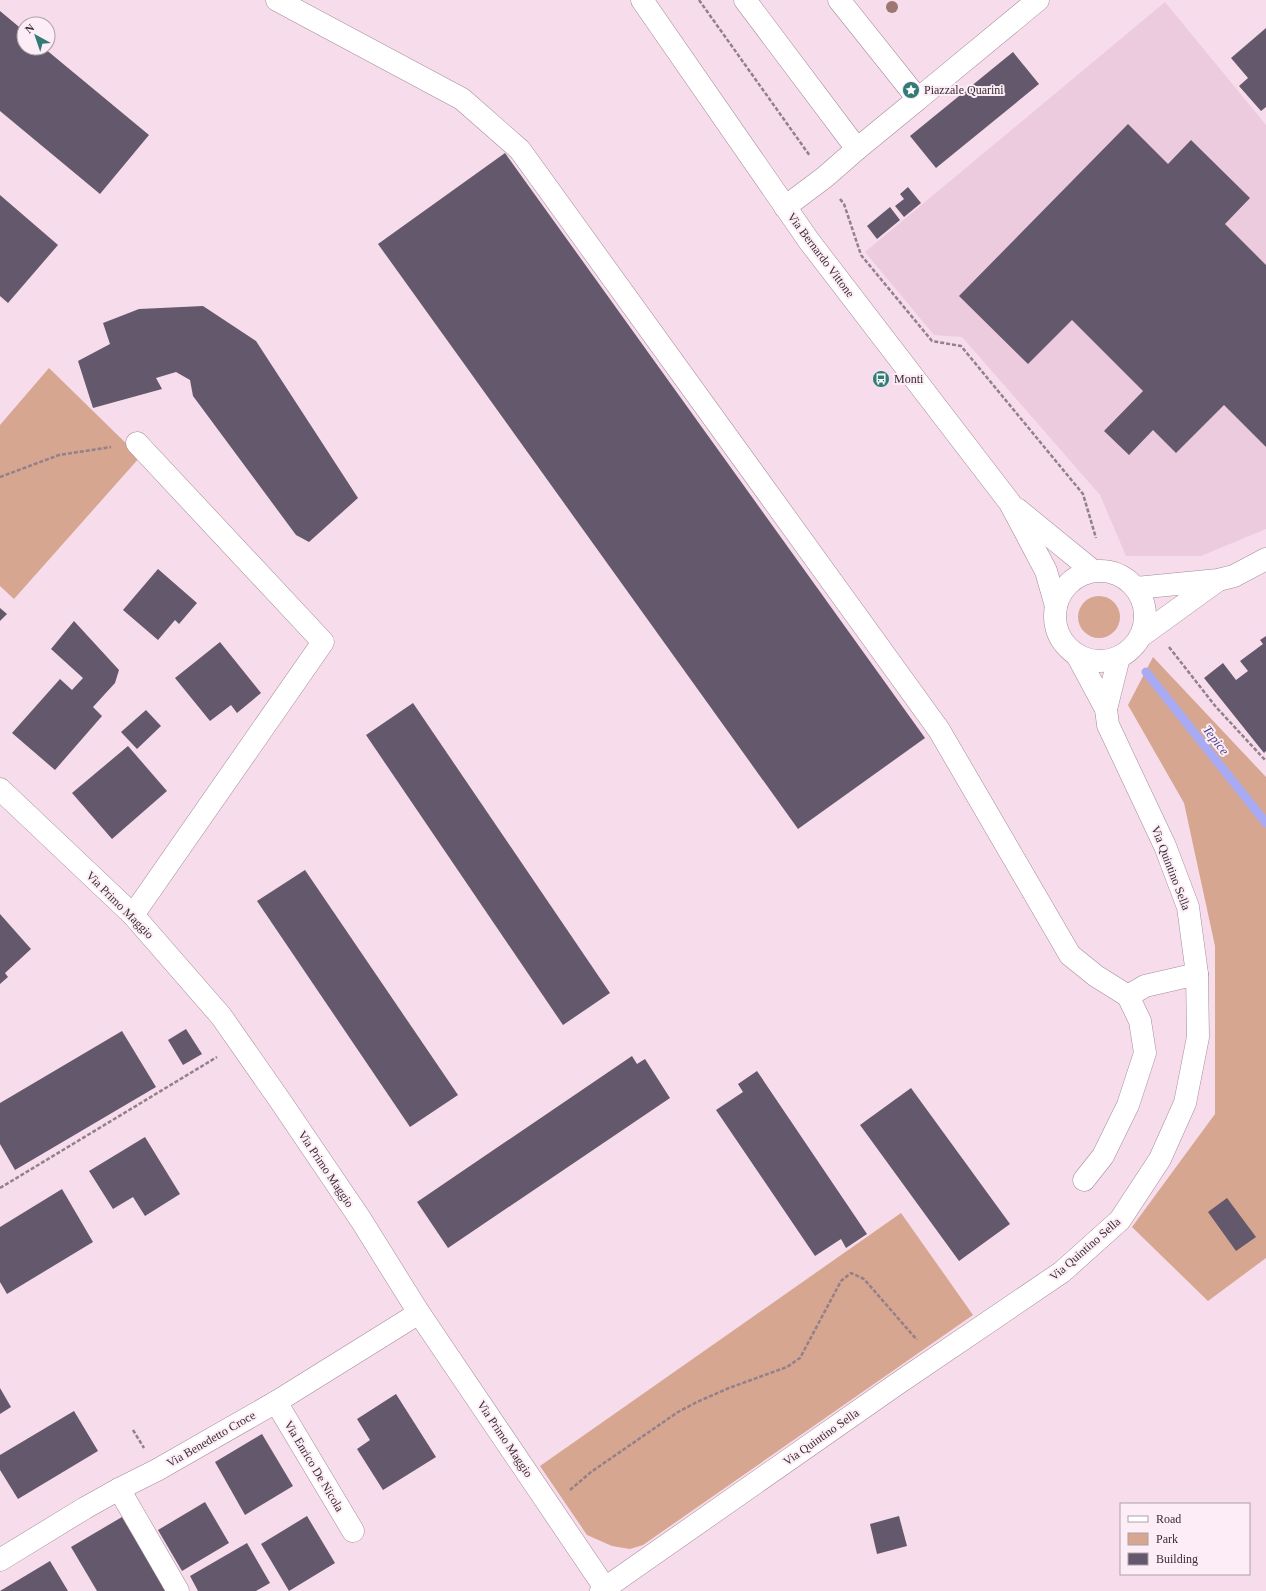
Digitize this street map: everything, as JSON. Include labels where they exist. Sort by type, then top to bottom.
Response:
[{"type":"street","points":[[277,0],[462,99],[520,150],[939,730],[1070,955],[1096,976],[1128,996],[1140,1021],[1145,1053],[1128,1105],[1103,1156],[1084,1180]]},
{"type":"street","name":"Via Bernardo Vittone","points":[[642,0],[809,241],[1010,503],[1046,571],[1056,606]]},
{"type":"street","points":[[745,0],[857,149]]},
{"type":"street","points":[[839,0],[918,99]]},
{"type":"street","points":[[785,207],[825,177],[1038,0]]},
{"type":"street","points":[[133,915],[323,642],[137,443]]},
{"type":"street","name":"Via Bernardo Vittone","points":[[1010,503],[1099,571]]},
{"type":"street","points":[[1136,588],[1218,580],[1234,576],[1266,559]]},
{"type":"street","points":[[1141,636],[1145,621],[1145,606],[1140,593],[1136,588],[1131,582],[1119,574],[1099,571],[1081,575],[1071,582],[1061,593],[1056,606],[1055,620],[1059,634],[1066,646],[1077,655],[1090,660],[1104,661],[1119,657],[1132,649],[1141,636],[1218,580]]},
{"type":"street","name":"Via Quintino Sella","points":[[603,1590],[934,1359],[1062,1272],[1120,1220],[1160,1159],[1185,1103],[1198,1037],[1197,974],[1188,907],[1165,846],[1108,725],[1106,709],[1077,655]]},
{"type":"street","name":"Via Quintino Sella","points":[[1106,709],[1119,657]]},
{"type":"street","name":"Via Primo Maggio","points":[[0,789],[133,915],[221,1016],[241,1043],[361,1220],[419,1313],[603,1590]]},
{"type":"street","points":[[1128,996],[1145,986],[1197,974]]},
{"type":"street","name":"Via Benedetto Croce","points":[[0,1560],[119,1489],[157,1470],[276,1402],[419,1313]]},
{"type":"street","name":"Via Enrico De Nicola","points":[[276,1402],[353,1531]]},
{"type":"street","points":[[119,1489],[178,1591]]},
{"type":"path","points":[[698,0],[844,204],[861,255],[865,261],[932,341],[961,346],[1083,494],[1099,571]]},
{"type":"path","points":[[0,477],[59,455],[137,443]]},
{"type":"path","points":[[1166,643],[1216,707],[1266,761]]},
{"type":"path","points":[[0,1188],[241,1043]]},
{"type":"path","points":[[567,1492],[591,1472],[678,1412],[729,1388],[787,1367],[800,1358],[841,1281],[851,1273],[864,1279],[934,1359]]},
{"type":"shaded area","points":[[1165,2],[1266,125],[1266,529],[1201,556],[1126,556],[1100,495],[962,337],[934,335],[865,252]]},
{"type":"green space","points":[[49,368],[140,457],[14,599],[0,586],[0,425]]},
{"type":"green space","points":[[1099,596],[1114,602],[1120,617],[1114,632],[1099,638],[1084,632],[1078,617],[1084,602]]},
{"type":"green space","points":[[1153,657],[1266,777],[1266,1258],[1208,1301],[1132,1227],[1215,1114],[1215,946],[1184,803],[1128,705]]},
{"type":"green space","points":[[901,1213],[973,1315],[643,1545],[630,1549],[612,1546],[587,1535],[540,1466]]},
{"type":"building","points":[[0,11],[16,24],[16,56],[54,56],[149,135],[100,194],[0,111]]},
{"type":"building","points":[[1266,28],[1266,107],[1261,111],[1239,86],[1248,78],[1231,58]]},
{"type":"building","points":[[1013,52],[1039,84],[936,168],[910,136]]},
{"type":"building","points":[[1128,124],[1168,164],[1191,140],[1250,198],[1225,224],[1266,265],[1266,447],[1224,405],[1176,453],[1153,430],[1129,455],[1104,431],[1143,391],[1072,320],[1028,364],[959,296]]},
{"type":"building","points":[[505,153],[925,738],[798,829],[378,244]]},
{"type":"building","points":[[908,187],[921,203],[904,217],[895,206],[904,199],[900,194]]},
{"type":"building","points":[[0,195],[58,245],[8,303],[0,296]]},
{"type":"building","points":[[890,207],[900,220],[877,239],[867,226]]},
{"type":"building","points":[[203,306],[256,341],[358,498],[309,542],[296,535],[193,396],[190,380],[176,372],[156,378],[162,389],[93,408],[78,361],[110,344],[103,323],[139,309]]},
{"type":"building","points":[[158,569],[197,603],[179,624],[175,620],[158,640],[123,610]]},
{"type":"building","points":[[0,608],[7,614],[0,621]]},
{"type":"building","points":[[74,621],[119,670],[115,683],[93,707],[102,716],[55,770],[12,733],[60,679],[72,690],[83,678],[51,649]]},
{"type":"building","points":[[1266,636],[1266,751],[1264,753],[1204,678],[1223,663],[1236,680],[1248,671],[1240,661],[1263,644],[1260,640]]},
{"type":"building","points":[[220,642],[261,693],[237,713],[231,705],[210,721],[175,678]]},
{"type":"building","points":[[413,703],[610,993],[563,1025],[366,735]]},
{"type":"building","points":[[146,710],[161,726],[137,749],[121,732]]},
{"type":"building","points":[[128,746],[167,791],[112,839],[72,793]]},
{"type":"building","points":[[305,870],[458,1095],[410,1127],[257,901]]},
{"type":"building","points":[[0,914],[31,949],[5,973],[8,977],[0,984]]},
{"type":"building","points":[[186,1029],[202,1054],[183,1065],[168,1040]]},
{"type":"building","points":[[122,1031],[156,1087],[15,1170],[0,1144],[0,1103]]},
{"type":"building","points":[[632,1056],[637,1064],[645,1059],[670,1098],[448,1248],[417,1202]]},
{"type":"building","points":[[757,1071],[867,1234],[846,1248],[841,1239],[815,1256],[716,1110],[743,1092],[738,1084]]},
{"type":"building","points":[[911,1088],[1010,1224],[959,1261],[860,1125]]},
{"type":"building","points":[[145,1137],[180,1194],[145,1216],[133,1197],[113,1209],[89,1171]]},
{"type":"building","points":[[62,1189],[93,1242],[7,1294],[0,1282],[0,1227]]},
{"type":"building","points":[[1227,1198],[1256,1237],[1236,1251],[1208,1212]]},
{"type":"building","points":[[0,1388],[11,1407],[0,1414]]},
{"type":"building","points":[[396,1394],[436,1457],[383,1490],[357,1449],[370,1440],[357,1419]]},
{"type":"building","points":[[74,1411],[98,1451],[18,1499],[0,1470],[0,1455]]},
{"type":"building","points":[[262,1434],[293,1486],[245,1515],[215,1462]]},
{"type":"building","points":[[205,1502],[229,1543],[182,1571],[158,1530]]},
{"type":"building","points":[[307,1516],[335,1563],[289,1591],[261,1544]]},
{"type":"building","points":[[899,1516],[907,1546],[877,1554],[870,1524]]},
{"type":"building","points":[[122,1517],[166,1591],[97,1591],[71,1547]]},
{"type":"building","points":[[247,1543],[270,1583],[256,1591],[198,1591],[190,1576]]},
{"type":"building","points":[[50,1561],[68,1591],[0,1591]]},
{"type":"waterway","name":"Tepice","points":[[1146,672],[1266,823]]},
{"type":"place","name":"Piazzale Quarini","points":[[911,90]]},
{"type":"place","name":"Monti","points":[[881,379]]}]
